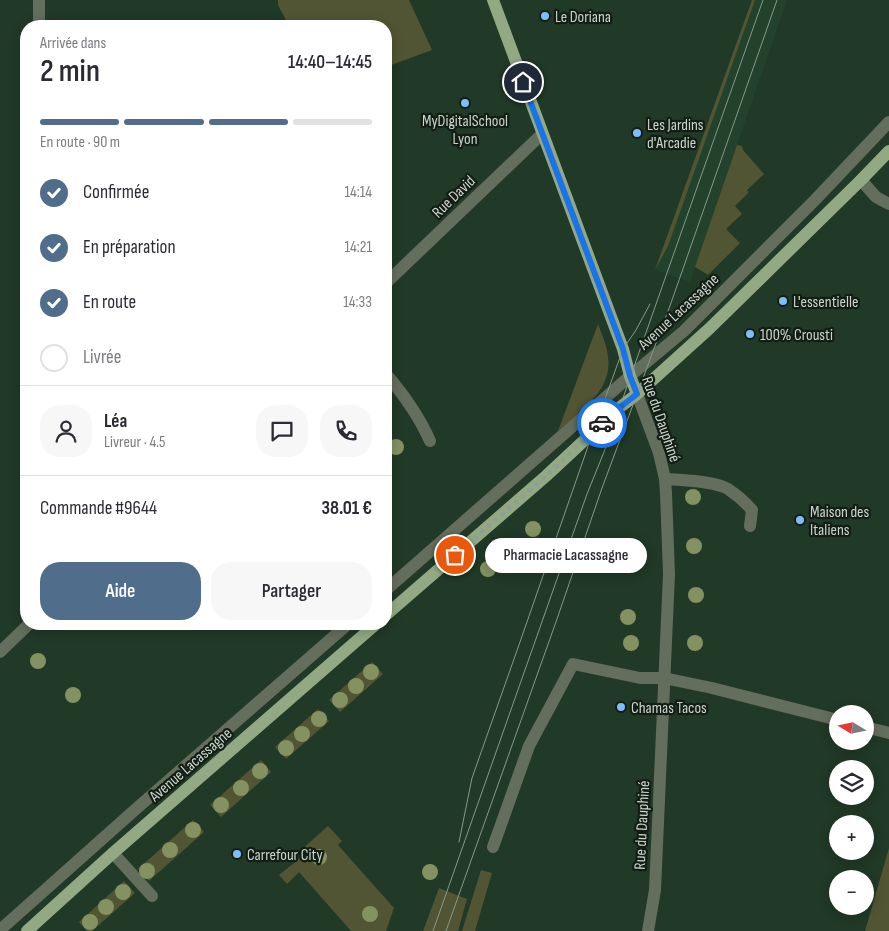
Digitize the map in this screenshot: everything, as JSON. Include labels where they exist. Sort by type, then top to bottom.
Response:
[{"type":"main road","name":"Rue du Dauphiné","points":[[493,0],[623,349],[637,394]]},
{"type":"main road","name":"Avenue Lacassagne","points":[[392,610],[546,476],[619,408],[710,328],[889,151]]},
{"type":"main road","name":"Avenue Lacassagne","points":[[27,931],[113,853],[369,630]]},
{"type":"street","points":[[40,0],[40,20]]},
{"type":"street","name":"Avenue Lacassagne","points":[[392,585],[684,331],[815,200],[889,122]]},
{"type":"street","name":"Rue David","points":[[392,277],[542,134]]},
{"type":"street","points":[[861,180],[876,197],[889,204]]},
{"type":"street","points":[[392,384],[403,394],[422,423],[430,441]]},
{"type":"street","name":"Rue du Dauphiné","points":[[637,394],[659,453],[665,479],[669,574],[655,890],[648,931]]},
{"type":"street","points":[[665,479],[696,481],[726,488],[752,510],[750,526]]},
{"type":"street","points":[[0,652],[23,630]]},
{"type":"street","name":"Avenue Lacassagne","points":[[0,930],[341,630]]},
{"type":"street","points":[[493,847],[528,746],[574,664],[640,678],[664,678],[712,688],[829,718]]},
{"type":"street","points":[[874,729],[889,733]]},
{"type":"street","points":[[113,853],[152,896]]},
{"type":"shaded area","points":[[278,0],[409,0],[432,50],[392,65],[392,20],[286,20],[278,5]]},
{"type":"shaded area","points":[[752,0],[787,0],[690,282],[655,270]]},
{"type":"shaded area","points":[[752,0],[755,0],[668,246],[655,270]]},
{"type":"shaded area","points":[[737,145],[742,146],[743,150],[764,174],[747,190],[749,192],[735,206],[742,214],[726,229],[740,243],[708,275],[695,267]]},
{"type":"shaded area","points":[[598,324],[607,353],[608,369],[605,380],[600,390],[585,408],[558,431]]},
{"type":"shaded area","points":[[372,662],[383,674],[340,712],[329,700]]},
{"type":"shaded area","points":[[318,709],[329,721],[286,759],[275,747]]},
{"type":"shaded area","points":[[261,760],[271,772],[221,817],[210,805]]},
{"type":"shaded area","points":[[193,820],[204,832],[149,881],[138,869]]},
{"type":"shaded area","points":[[328,826],[342,841],[338,845],[394,908],[386,931],[351,931],[299,872],[287,884],[279,875],[300,858],[305,863],[308,860],[300,851]]},
{"type":"shaded area","points":[[889,848],[889,931],[865,931],[870,915],[874,915],[874,900]]},
{"type":"shaded area","points":[[481,870],[492,873],[475,931],[462,931]]},
{"type":"shaded area","points":[[124,881],[135,893],[92,931],[87,931],[79,922]]},
{"type":"shaded area","points":[[439,888],[467,899],[458,931],[423,931]]},
{"type":"tram line","points":[[433,931],[763,0]]},
{"type":"tram line","points":[[446,931],[602,488],[671,303],[777,0]]},
{"type":"tram line","points":[[459,842],[472,778],[593,432],[623,349],[650,304]]},
{"type":"way so far","points":[[455,555],[546,476],[602,423]]},
{"type":"place","name":"Le Doriana","points":[[545,16]]},
{"type":"place","name":"MyDigitalSchool Lyon","points":[[465,103]]},
{"type":"place","name":"Les Jardins d'Arcadie","points":[[637,133]]},
{"type":"place","name":"L'essentielle","points":[[783,301]]},
{"type":"place","name":"100% Crousti","points":[[750,334]]},
{"type":"place","name":"Maison des Italiens","points":[[800,520]]},
{"type":"place","name":"Pharmacie Lacassagne","points":[[455,555]]},
{"type":"place","name":"Chamas Tacos","points":[[621,707]]},
{"type":"place","name":"Carrefour City","points":[[237,854]]},
{"type":"route","points":[[523,82],[623,349],[637,394],[602,423]]}]
